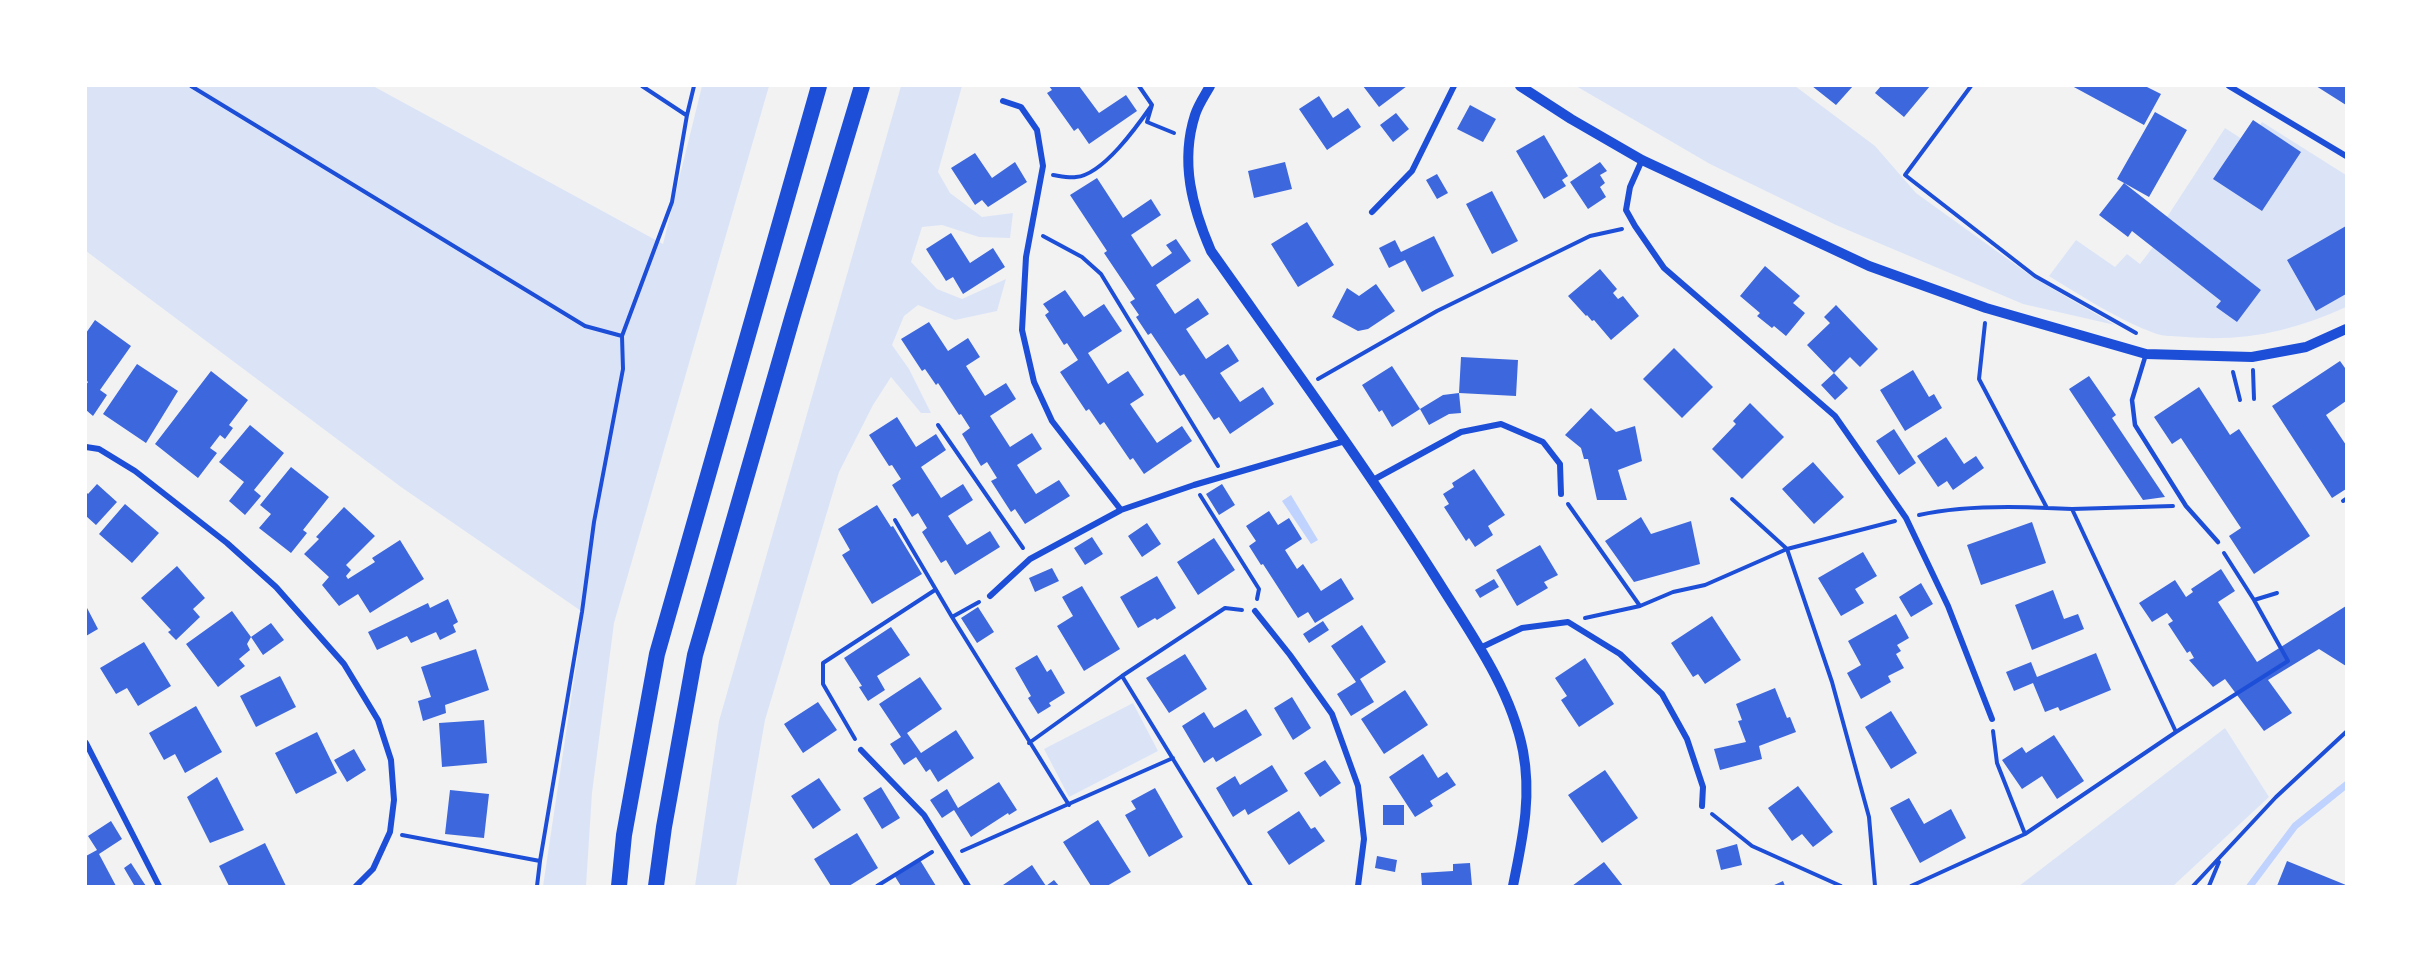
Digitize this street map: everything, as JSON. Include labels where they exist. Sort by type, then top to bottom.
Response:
[{"type":"highway","points":[[619,886],[624,835],[657,654],[819,86]]},
{"type":"highway","points":[[656,886],[664,827],[695,656],[793,315],[862,86]]},
{"type":"street","points":[[1210,86],[1195,112],[1189,139],[1188,178],[1197,217],[1211,251],[1373,480],[1480,648],[1507,699],[1523,751],[1528,804],[1513,886]]},
{"type":"street","points":[[1372,212],[1412,171],[1454,86]]},
{"type":"street","points":[[1520,86],[1642,160],[1869,266],[1986,308],[2146,354],[2252,357],[2306,347],[2346,329]]},
{"type":"street","points":[[2229,86],[2346,156]]},
{"type":"street","points":[[1003,101],[1021,107],[1037,130],[1043,166],[1026,257],[1022,330],[1034,382],[1052,421],[1121,510]]},
{"type":"street","points":[[1642,160],[1630,187],[1626,210],[1635,226],[1664,268],[1835,416],[1906,518],[1948,606],[1992,719]]},
{"type":"street","points":[[1373,480],[1461,432],[1501,424],[1543,442],[1560,464],[1561,494]]},
{"type":"street","points":[[990,596],[1030,559],[1121,510],[1194,485],[1345,441]]},
{"type":"street","points":[[86,447],[99,449],[135,471],[227,543],[276,587],[344,664],[378,720],[391,760],[394,800],[390,832],[374,869],[356,886]]},
{"type":"street","points":[[1255,611],[1332,714],[1358,786],[1364,839],[1358,886]]},
{"type":"street","points":[[1480,648],[1522,628],[1568,622],[1620,654],[1662,694],[1687,740],[1703,787],[1702,806]]},
{"type":"street","points":[[86,742],[159,886]]},
{"type":"street","points":[[861,750],[924,815],[968,886]]},
{"type":"lane","points":[[2146,354],[2132,400],[2135,425],[2186,506],[2218,542]]},
{"type":"path","points":[[191,86],[585,326],[622,336]]},
{"type":"path","points":[[642,86],[687,115]]},
{"type":"path","points":[[537,886],[582,612],[594,522],[624,369],[622,336],[672,202],[694,86]]},
{"type":"path","points":[[1139,86],[1152,105]]},
{"type":"path","points":[[1971,86],[1905,175],[2035,276],[2144,338],[2146,354]]},
{"type":"path","points":[[1152,105],[1146,123],[1189,139]]},
{"type":"path","points":[[1042,174],[1078,178],[1100,165],[1129,138],[1152,105]]},
{"type":"path","points":[[1305,386],[1437,311],[1590,236],[1635,226]]},
{"type":"path","points":[[1058,242],[1089,261],[1101,274],[1224,476]]},
{"type":"path","points":[[1986,308],[1979,379],[2047,508]]},
{"type":"path","points":[[2252,357],[2254,399]]},
{"type":"path","points":[[2229,358],[2240,400]]},
{"type":"path","points":[[938,425],[1030,559]]},
{"type":"path","points":[[1029,743],[1122,676],[1225,608],[1255,611],[1259,589],[1194,485]]},
{"type":"path","points":[[1561,494],[1640,606]]},
{"type":"path","points":[[1732,500],[1787,549],[1832,682],[1869,817],[1875,886]]},
{"type":"path","points":[[1568,622],[1640,606],[1673,592],[1717,581],[1787,549],[1936,512],[2016,506],[2072,509],[2186,506]]},
{"type":"path","points":[[2072,509],[2176,732]]},
{"type":"path","points":[[895,520],[935,590],[1069,805]]},
{"type":"path","points":[[1911,886],[2025,834],[2176,732],[2288,661],[2218,542]]},
{"type":"path","points":[[861,750],[823,684],[824,663],[935,590]]},
{"type":"path","points":[[2254,600],[2277,593]]},
{"type":"path","points":[[952,617],[990,596]]},
{"type":"path","points":[[1122,676],[1251,886]]},
{"type":"path","points":[[1992,719],[1997,763],[2025,834]]},
{"type":"path","points":[[2193,886],[2276,796],[2346,732]]},
{"type":"path","points":[[950,857],[1173,758]]},
{"type":"path","points":[[1702,806],[1752,846],[1841,886]]},
{"type":"path","points":[[390,832],[540,861]]},
{"type":"path","points":[[877,886],[943,845]]},
{"type":"path","points":[[2209,886],[2221,858]]},
{"type":"shaded area","points":[[86,86],[373,86],[663,244],[702,86],[769,86],[614,623],[592,793],[586,886],[543,886],[584,613],[401,487],[86,251]]},
{"type":"shaded area","points":[[901,86],[962,86],[938,172],[950,193],[982,217],[1013,213],[1010,238],[979,237],[942,225],[922,227],[911,262],[937,289],[962,299],[1006,279],[997,311],[955,320],[918,305],[904,316],[892,345],[909,369],[931,413],[921,413],[891,377],[873,405],[839,472],[765,720],[736,886],[695,886],[719,721]]},
{"type":"shaded area","points":[[1576,86],[1795,86],[1875,146],[1916,193],[2034,278],[2115,325],[2023,304],[1836,225],[1710,164]]},
{"type":"shaded area","points":[[2262,122],[2346,175],[2346,307],[2307,323],[2268,333],[2229,338],[2166,336],[2113,314],[2049,276],[2076,240],[2115,267],[2127,254],[2140,264],[2153,247],[2221,301],[2217,307],[2237,322],[2261,290],[2167,217],[2225,128],[2248,143]]},
{"type":"shaded area","points":[[1133,703],[1158,751],[1069,797],[1044,749]]},
{"type":"shaded area","points":[[2225,728],[2269,797],[2173,886],[2019,886]]},
{"type":"water","points":[[1291,495],[1318,540],[1311,544],[1282,501]]},
{"type":"building","points":[[1049,86],[1079,86],[1099,113],[1126,95],[1137,111],[1089,144],[1078,128],[1074,131],[1047,93],[1052,90]]},
{"type":"building","points":[[1363,86],[1407,86],[1379,107]]},
{"type":"building","points":[[1812,86],[1853,86],[1836,105]]},
{"type":"building","points":[[1881,86],[1930,86],[1904,117],[1875,93]]},
{"type":"building","points":[[2072,86],[2145,86],[2161,94],[2144,125]]},
{"type":"building","points":[[2316,86],[2346,86],[2346,105]]},
{"type":"building","points":[[1319,96],[1333,118],[1348,108],[1361,127],[1327,150],[1299,109]]},
{"type":"building","points":[[1470,105],[1496,119],[1483,142],[1457,129]]},
{"type":"building","points":[[2155,112],[2187,130],[2149,197],[2117,179]]},
{"type":"building","points":[[1396,113],[1409,129],[1393,142],[1380,125]]},
{"type":"building","points":[[2253,120],[2301,152],[2262,211],[2213,179]]},
{"type":"building","points":[[1544,135],[1568,176],[1562,180],[1566,186],[1544,199],[1516,151]]},
{"type":"building","points":[[975,153],[992,178],[1015,162],[1027,182],[988,207],[982,200],[975,205],[951,168]]},
{"type":"building","points":[[1285,162],[1292,189],[1254,198],[1248,171]]},
{"type":"building","points":[[1600,162],[1607,171],[1600,175],[1605,183],[1600,187],[1606,197],[1588,209],[1570,182]]},
{"type":"building","points":[[1437,174],[1448,193],[1437,199],[1426,180]]},
{"type":"building","points":[[1097,178],[1123,218],[1151,199],[1161,215],[1131,235],[1152,267],[1172,253],[1166,245],[1176,239],[1191,261],[1156,285],[1175,314],[1198,298],[1209,314],[1186,329],[1206,359],[1228,344],[1239,361],[1220,373],[1240,402],[1263,387],[1274,404],[1230,434],[1219,417],[1214,420],[1184,374],[1180,376],[1151,333],[1148,335],[1136,317],[1139,315],[1130,302],[1135,299],[1104,253],[1107,251],[1070,195]]},
{"type":"building","points":[[2124,183],[2261,290],[2237,322],[2216,307],[2221,301],[2132,231],[2128,237],[2099,215]]},
{"type":"building","points":[[1492,191],[1518,241],[1492,254],[1466,204]]},
{"type":"building","points":[[1307,222],[1334,265],[1298,287],[1271,244]]},
{"type":"building","points":[[2346,226],[2346,294],[2316,311],[2287,260]]},
{"type":"building","points":[[951,233],[970,263],[993,248],[1005,267],[963,294],[953,277],[946,281],[926,249]]},
{"type":"building","points":[[1434,236],[1454,276],[1422,292],[1405,260],[1389,268],[1379,248],[1395,240],[1401,252]]},
{"type":"building","points":[[1765,266],[1800,296],[1793,303],[1805,313],[1786,336],[1757,316],[1760,313],[1740,296]]},
{"type":"building","points":[[1600,269],[1617,289],[1613,293],[1618,299],[1623,296],[1639,316],[1611,340],[1594,320],[1586,316],[1568,296]]},
{"type":"building","points":[[1376,284],[1395,311],[1368,329],[1358,331],[1332,317],[1347,288],[1359,296]]},
{"type":"building","points":[[1065,290],[1084,317],[1104,304],[1122,331],[1088,353],[1108,384],[1128,371],[1144,395],[1130,404],[1157,443],[1182,426],[1192,441],[1144,474],[1133,458],[1130,460],[1104,422],[1100,425],[1089,409],[1086,411],[1060,372],[1078,360],[1067,343],[1064,345],[1045,315],[1049,312],[1043,304]]},
{"type":"building","points":[[1836,305],[1878,349],[1860,367],[1850,357],[1834,373],[1807,345],[1830,323],[1824,317]]},
{"type":"building","points":[[95,320],[131,346],[100,390],[107,395],[93,416],[86,410],[88,382],[86,380],[86,333]]},
{"type":"building","points":[[929,322],[948,351],[968,338],[980,357],[966,366],[985,396],[1006,383],[1016,399],[990,416],[1010,447],[1032,433],[1042,449],[1017,465],[1036,494],[1059,480],[1070,496],[1025,524],[1015,509],[1011,512],[991,481],[997,478],[987,462],[981,466],[962,434],[970,428],[938,383],[936,385],[925,369],[922,371],[901,339]]},
{"type":"building","points":[[1674,348],[1713,387],[1682,418],[1643,379]]},
{"type":"building","points":[[1461,357],[1518,360],[1516,396],[1459,393]]},
{"type":"building","points":[[2340,361],[2345,368],[2346,366],[2346,401],[2326,415],[2346,445],[2346,489],[2332,498],[2272,406]]},
{"type":"building","points":[[137,364],[178,391],[146,443],[103,414]]},
{"type":"building","points":[[1392,366],[1420,409],[1392,427],[1382,410],[1379,412],[1362,385]]},
{"type":"building","points":[[1913,370],[1929,397],[1934,394],[1942,408],[1905,431],[1880,390]]},
{"type":"building","points":[[211,371],[248,400],[229,425],[233,428],[225,439],[220,435],[210,448],[217,453],[198,478],[155,444]]},
{"type":"building","points":[[1834,373],[1848,388],[1835,400],[1821,385]]},
{"type":"building","points":[[2089,376],[2116,415],[2112,418],[2165,497],[2143,500],[2069,389]]},
{"type":"building","points":[[2199,387],[2230,435],[2239,429],[2310,536],[2254,574],[2229,536],[2241,528],[2181,438],[2172,444],[2154,417]]},
{"type":"building","points":[[1459,393],[1461,413],[1449,414],[1429,425],[1420,409],[1443,395]]},
{"type":"building","points":[[1750,403],[1784,437],[1742,479],[1712,449],[1736,424],[1733,421]]},
{"type":"building","points":[[1591,408],[1616,432],[1635,426],[1642,461],[1618,470],[1627,500],[1597,500],[1588,459],[1584,459],[1581,448],[1565,435]]},
{"type":"building","points":[[897,417],[916,447],[936,434],[946,450],[921,467],[941,498],[963,484],[973,500],[948,516],[967,545],[990,531],[1000,547],[955,575],[946,560],[941,563],[922,532],[927,528],[918,513],[912,517],[892,485],[901,479],[892,465],[889,466],[869,435]]},
{"type":"building","points":[[250,425],[284,453],[254,490],[261,496],[245,515],[229,501],[244,482],[219,462]]},
{"type":"building","points":[[1894,429],[1916,463],[1899,475],[1876,441]]},
{"type":"building","points":[[1946,437],[1964,464],[1976,456],[1984,468],[1953,490],[1947,481],[1938,487],[1917,456]]},
{"type":"building","points":[[1813,462],[1844,497],[1814,524],[1782,489]]},
{"type":"building","points":[[291,467],[329,497],[303,530],[307,533],[291,553],[259,528],[271,514],[260,505]]},
{"type":"building","points":[[1474,469],[1505,515],[1488,526],[1493,535],[1475,547],[1469,538],[1466,541],[1444,507],[1449,504],[1443,494],[1454,487],[1452,483]]},
{"type":"building","points":[[97,484],[117,502],[96,525],[86,516],[86,492],[88,494]]},
{"type":"building","points":[[1222,484],[1235,505],[1219,515],[1206,494]]},
{"type":"building","points":[[125,504],[159,533],[132,563],[99,534]]},
{"type":"building","points":[[877,505],[891,527],[893,526],[922,574],[872,604],[842,555],[850,550],[838,529]]},
{"type":"building","points":[[344,507],[375,536],[346,565],[351,570],[346,576],[348,579],[375,562],[372,558],[400,540],[424,579],[370,613],[358,594],[339,606],[322,585],[329,577],[304,554],[319,539],[316,537]]},
{"type":"building","points":[[1269,511],[1278,525],[1289,518],[1302,539],[1285,550],[1297,569],[1303,564],[1321,591],[1341,578],[1354,599],[1315,623],[1308,612],[1298,618],[1249,546],[1256,541],[1246,526]]},
{"type":"building","points":[[1641,517],[1651,534],[1691,521],[1700,564],[1634,582],[1605,541]]},
{"type":"building","points":[[2032,522],[2046,563],[1981,585],[1967,545]]},
{"type":"building","points":[[1147,523],[1161,544],[1142,557],[1128,536]]},
{"type":"building","points":[[1092,537],[1103,554],[1085,565],[1074,548]]},
{"type":"building","points":[[1214,538],[1235,570],[1198,595],[1177,562]]},
{"type":"building","points":[[1540,545],[1558,575],[1544,582],[1548,588],[1517,606],[1496,570]]},
{"type":"building","points":[[1863,552],[1877,576],[1855,589],[1864,603],[1841,616],[1818,578]]},
{"type":"building","points":[[177,566],[205,598],[193,609],[200,617],[176,640],[168,632],[171,630],[141,598]]},
{"type":"building","points":[[1052,568],[1059,581],[1035,592],[1029,578]]},
{"type":"building","points":[[2221,569],[2235,591],[2218,602],[2257,662],[2346,606],[2346,666],[2319,649],[2268,680],[2292,713],[2264,731],[2225,679],[2213,687],[2189,660],[2194,658],[2190,651],[2187,653],[2168,624],[2173,621],[2167,613],[2152,622],[2139,603],[2175,580],[2186,597],[2193,592],[2191,589]]},
{"type":"building","points":[[1157,576],[1176,608],[1138,628],[1120,597]]},
{"type":"building","points":[[1494,579],[1499,587],[1480,598],[1475,590]]},
{"type":"building","points":[[1921,583],[1933,604],[1911,617],[1899,597]]},
{"type":"building","points":[[1082,586],[1120,649],[1084,671],[1057,626],[1073,616],[1062,597]]},
{"type":"building","points":[[2053,590],[2064,619],[2078,614],[2084,629],[2032,650],[2015,605]]},
{"type":"building","points":[[448,599],[458,622],[453,625],[456,632],[440,640],[436,632],[411,643],[407,636],[377,650],[368,632],[428,603],[430,608]]},
{"type":"building","points":[[86,606],[98,629],[86,636]]},
{"type":"building","points":[[978,607],[994,632],[977,643],[961,618]]},
{"type":"building","points":[[232,611],[251,637],[247,644],[250,650],[239,659],[245,666],[218,687],[186,644]]},
{"type":"building","points":[[1896,614],[1909,638],[1897,645],[1901,651],[1896,654],[1904,668],[1888,676],[1891,682],[1861,699],[1847,673],[1861,665],[1848,641]]},
{"type":"building","points":[[1712,616],[1741,660],[1705,684],[1698,674],[1693,677],[1671,643]]},
{"type":"building","points":[[1323,621],[1329,630],[1309,643],[1303,634]]},
{"type":"building","points":[[271,623],[284,640],[263,655],[251,637]]},
{"type":"building","points":[[1362,625],[1386,662],[1360,679],[1374,702],[1351,716],[1337,694],[1356,682],[1331,646]]},
{"type":"building","points":[[891,627],[910,655],[877,676],[885,690],[868,701],[859,687],[862,686],[844,658]]},
{"type":"building","points":[[144,642],[171,686],[138,706],[127,688],[116,694],[100,668]]},
{"type":"building","points":[[476,649],[489,690],[445,705],[446,713],[423,721],[418,701],[431,697],[421,667]]},
{"type":"building","points":[[2096,653],[2111,690],[2060,711],[2058,707],[2045,712],[2033,683],[2014,691],[2006,672],[2031,662],[2037,677]]},
{"type":"building","points":[[1185,654],[1207,689],[1169,713],[1146,678]]},
{"type":"building","points":[[1037,655],[1047,672],[1051,669],[1065,693],[1049,703],[1051,706],[1038,714],[1015,668]]},
{"type":"building","points":[[1585,658],[1614,704],[1579,727],[1561,700],[1567,696],[1555,678]]},
{"type":"building","points":[[280,676],[296,707],[256,727],[240,696]]},
{"type":"building","points":[[920,677],[942,709],[907,733],[921,753],[956,730],[974,758],[938,782],[930,769],[926,772],[916,757],[904,765],[890,744],[901,737],[879,704]]},
{"type":"building","points":[[1775,688],[1787,718],[1790,717],[1796,732],[1759,746],[1762,759],[1720,770],[1714,749],[1746,742],[1738,721],[1742,720],[1736,704]]},
{"type":"building","points":[[1405,690],[1428,725],[1384,754],[1361,719]]},
{"type":"building","points":[[1292,697],[1311,728],[1293,740],[1274,708]]},
{"type":"building","points":[[818,702],[837,730],[803,753],[784,724]]},
{"type":"building","points":[[196,706],[222,752],[185,773],[175,754],[164,760],[149,733]]},
{"type":"building","points":[[1246,709],[1262,735],[1216,762],[1213,757],[1204,763],[1182,726],[1204,712],[1214,728]]},
{"type":"building","points":[[1891,711],[1917,753],[1891,769],[1865,727]]},
{"type":"building","points":[[484,720],[487,763],[442,767],[439,723]]},
{"type":"building","points":[[317,732],[337,773],[296,794],[275,753]]},
{"type":"building","points":[[2054,735],[2084,781],[2057,799],[2042,776],[2022,789],[2002,760],[2022,747],[2026,753]]},
{"type":"building","points":[[354,749],[366,770],[347,782],[334,760]]},
{"type":"building","points":[[1423,754],[1438,778],[1447,772],[1456,785],[1430,801],[1433,806],[1415,817],[1389,777]]},
{"type":"building","points":[[1325,760],[1341,783],[1320,797],[1304,773]]},
{"type":"building","points":[[1272,765],[1288,791],[1248,815],[1245,809],[1233,817],[1216,788],[1235,776],[1240,785]]},
{"type":"building","points":[[1605,770],[1638,818],[1602,843],[1568,795]]},
{"type":"building","points":[[217,777],[244,830],[210,843],[187,797]]},
{"type":"building","points":[[819,778],[841,810],[813,829],[791,796]]},
{"type":"building","points":[[999,782],[1017,810],[1009,815],[1008,813],[971,837],[954,810],[942,818],[930,800],[947,789],[958,808]]},
{"type":"building","points":[[1798,786],[1833,832],[1813,847],[1802,834],[1792,841],[1768,808]]},
{"type":"building","points":[[881,787],[900,818],[882,829],[863,798]]},
{"type":"building","points":[[1155,788],[1183,837],[1149,857],[1125,815],[1136,809],[1131,801]]},
{"type":"building","points":[[450,790],[489,794],[484,838],[445,834]]},
{"type":"building","points":[[1909,798],[1924,824],[1951,809],[1966,838],[1920,863],[1890,808]]},
{"type":"building","points":[[1383,805],[1404,805],[1404,825],[1383,825]]},
{"type":"building","points":[[1299,811],[1311,829],[1315,827],[1325,841],[1289,865],[1267,832]]},
{"type":"building","points":[[1098,820],[1131,872],[1107,886],[1091,886],[1063,842]]},
{"type":"building","points":[[111,821],[122,839],[99,854],[116,886],[86,886],[86,856],[97,850],[88,836]]},
{"type":"building","points":[[857,833],[878,868],[849,886],[831,886],[814,859]]},
{"type":"building","points":[[265,843],[286,886],[229,886],[219,866]]},
{"type":"building","points":[[1737,844],[1742,865],[1721,870],[1716,850]]},
{"type":"building","points":[[1377,856],[1397,860],[1395,872],[1375,868]]},
{"type":"building","points":[[920,860],[936,886],[901,886],[894,875]]},
{"type":"building","points":[[2287,861],[2346,885],[2346,886],[2277,886]]},
{"type":"building","points":[[1604,862],[1623,886],[1572,886]]},
{"type":"building","points":[[131,863],[146,886],[131,886],[134,885],[124,868]]},
{"type":"building","points":[[1470,863],[1472,886],[1422,886],[1421,873],[1453,871],[1453,864]]},
{"type":"building","points":[[1032,865],[1046,886],[1003,885]]},
{"type":"building","points":[[1054,880],[1059,886],[1046,886]]},
{"type":"building","points":[[1783,881],[1785,886],[1772,886]]},
{"type":"waterway","points":[[2250,886],[2295,826],[2346,785]]}]
